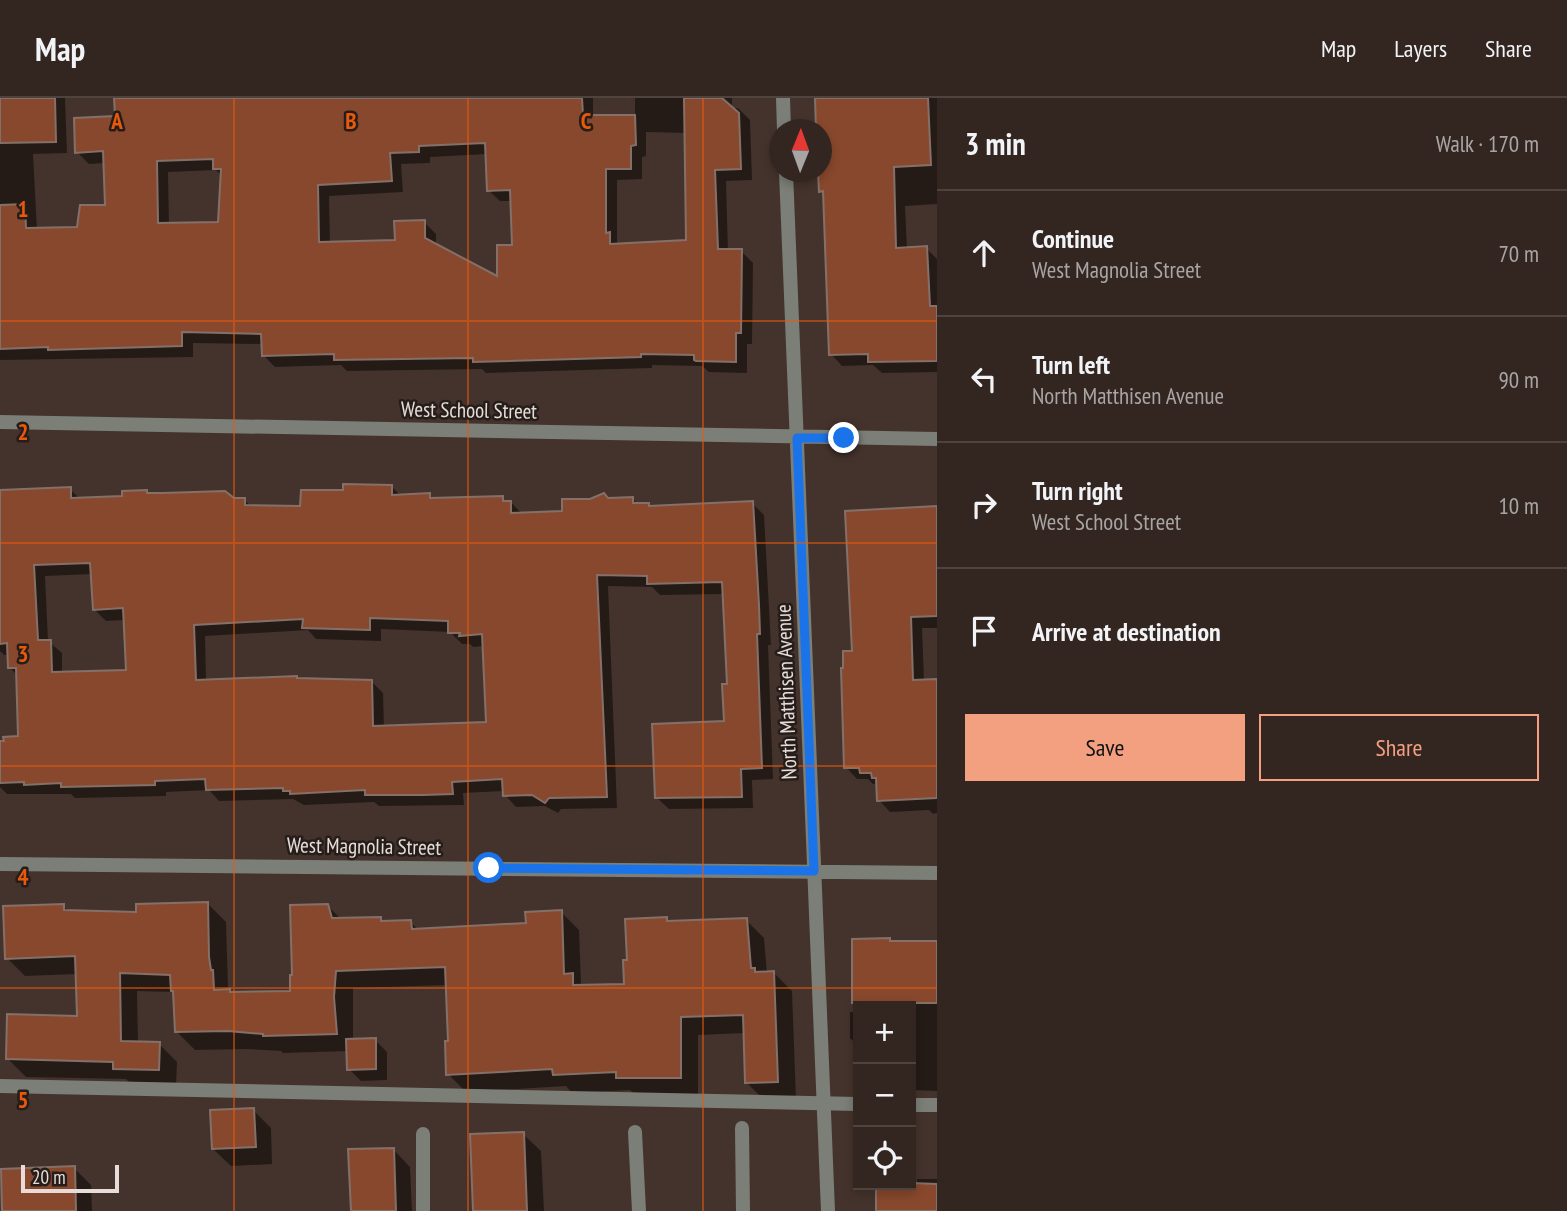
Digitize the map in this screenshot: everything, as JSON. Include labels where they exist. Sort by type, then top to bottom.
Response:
[{"type":"street","points":[[783,98],[784,119]]},
{"type":"street","name":"North Matthisen Avenue","points":[[786,182],[828,1211]]},
{"type":"street","name":"West School Street","points":[[0,422],[937,439]]},
{"type":"street","name":"West Magnolia Street","points":[[0,864],[937,873]]},
{"type":"street","points":[[0,1086],[853,1104]]},
{"type":"street","points":[[916,1105],[937,1105]]},
{"type":"street","points":[[742,1128],[743,1211]]},
{"type":"street","points":[[635,1132],[639,1211]]},
{"type":"street","points":[[423,1134],[423,1211]]},
{"type":"building","points":[[0,98],[55,98],[56,142],[0,143]]},
{"type":"building","points":[[114,98],[582,98],[583,115],[635,115],[636,145],[631,146],[631,169],[606,169],[606,233],[610,232],[610,244],[686,240],[684,98],[722,98],[739,113],[741,169],[715,170],[718,249],[742,249],[741,333],[736,333],[736,362],[696,361],[694,355],[641,354],[641,357],[473,362],[473,358],[334,360],[334,354],[262,356],[261,334],[182,332],[182,346],[0,349],[0,205],[25,204],[26,228],[77,227],[80,205],[105,205],[103,151],[75,153],[74,118],[115,116]],"holes":[[[485,143],[487,191],[510,190],[512,245],[497,245],[497,276],[425,238],[425,220],[394,221],[395,240],[319,242],[318,185],[392,181],[390,153],[419,152],[419,146]],[[213,159],[213,169],[221,169],[218,222],[158,223],[157,161]]]},
{"type":"building","points":[[815,98],[928,98],[931,165],[894,167],[896,248],[927,246],[930,306],[937,306],[937,361],[868,362],[868,354],[829,355],[823,191],[819,192],[818,182],[832,182],[832,119],[816,119]]},
{"type":"building","points":[[343,484],[392,485],[392,495],[430,493],[430,498],[503,496],[503,501],[511,501],[511,513],[562,511],[562,499],[590,499],[604,493],[608,498],[633,497],[633,503],[649,503],[649,506],[753,501],[760,634],[757,634],[762,768],[741,769],[742,797],[655,798],[652,724],[724,721],[722,684],[727,684],[722,582],[647,584],[647,576],[597,575],[607,797],[549,798],[545,803],[532,795],[503,796],[502,779],[452,782],[453,794],[423,795],[365,795],[365,790],[290,794],[290,791],[283,791],[283,788],[206,790],[205,779],[155,781],[155,785],[61,787],[61,783],[0,783],[0,741],[4,741],[3,737],[18,736],[16,668],[8,668],[7,643],[0,644],[0,490],[71,487],[71,498],[122,496],[122,491],[225,491],[234,498],[245,498],[245,505],[300,506],[301,490],[343,490]],"holes":[[[90,563],[93,610],[123,608],[126,670],[52,672],[51,640],[38,640],[34,565]],[[370,618],[448,621],[448,633],[460,633],[459,636],[482,634],[486,722],[373,726],[372,680],[297,676],[196,680],[194,625],[303,619],[302,628],[370,630]]]},
{"type":"building","points":[[937,506],[937,616],[911,617],[913,680],[937,679],[937,798],[877,801],[876,778],[872,778],[871,773],[860,773],[859,768],[844,768],[841,668],[843,651],[852,651],[845,511]]},
{"type":"building","points":[[208,902],[209,957],[214,990],[230,989],[230,992],[290,991],[290,905],[328,904],[332,918],[381,917],[381,921],[411,920],[412,929],[526,923],[525,912],[562,910],[564,974],[573,973],[573,985],[624,984],[623,960],[627,960],[625,919],[667,917],[667,921],[747,918],[751,968],[755,968],[755,972],[774,971],[778,1082],[745,1083],[743,1015],[681,1017],[681,1078],[616,1078],[616,1072],[553,1075],[552,1069],[446,1075],[445,1041],[448,1041],[445,967],[336,971],[334,997],[337,1034],[263,1036],[228,1031],[175,1032],[170,975],[120,973],[121,1041],[160,1042],[159,1070],[113,1069],[113,1062],[6,1059],[7,1014],[77,1016],[75,956],[5,959],[3,906],[64,904],[64,910],[136,912],[136,904]]},
{"type":"building","points":[[852,939],[937,941],[937,1003],[852,1003]]},
{"type":"building","points":[[376,1038],[376,1069],[347,1070],[346,1039]]},
{"type":"building","points":[[254,1108],[256,1147],[212,1149],[210,1110]]},
{"type":"building","points":[[524,1132],[527,1211],[473,1211],[470,1134]]},
{"type":"building","points":[[394,1148],[396,1211],[351,1211],[348,1149]]},
{"type":"building","points":[[75,1166],[76,1211],[2,1211],[1,1169]]},
{"type":"building","points":[[916,1183],[937,1184],[937,1211],[876,1211],[876,1190],[916,1190]]},
{"type":"route","points":[[489,868],[814,871],[797,438],[844,438]]}]
